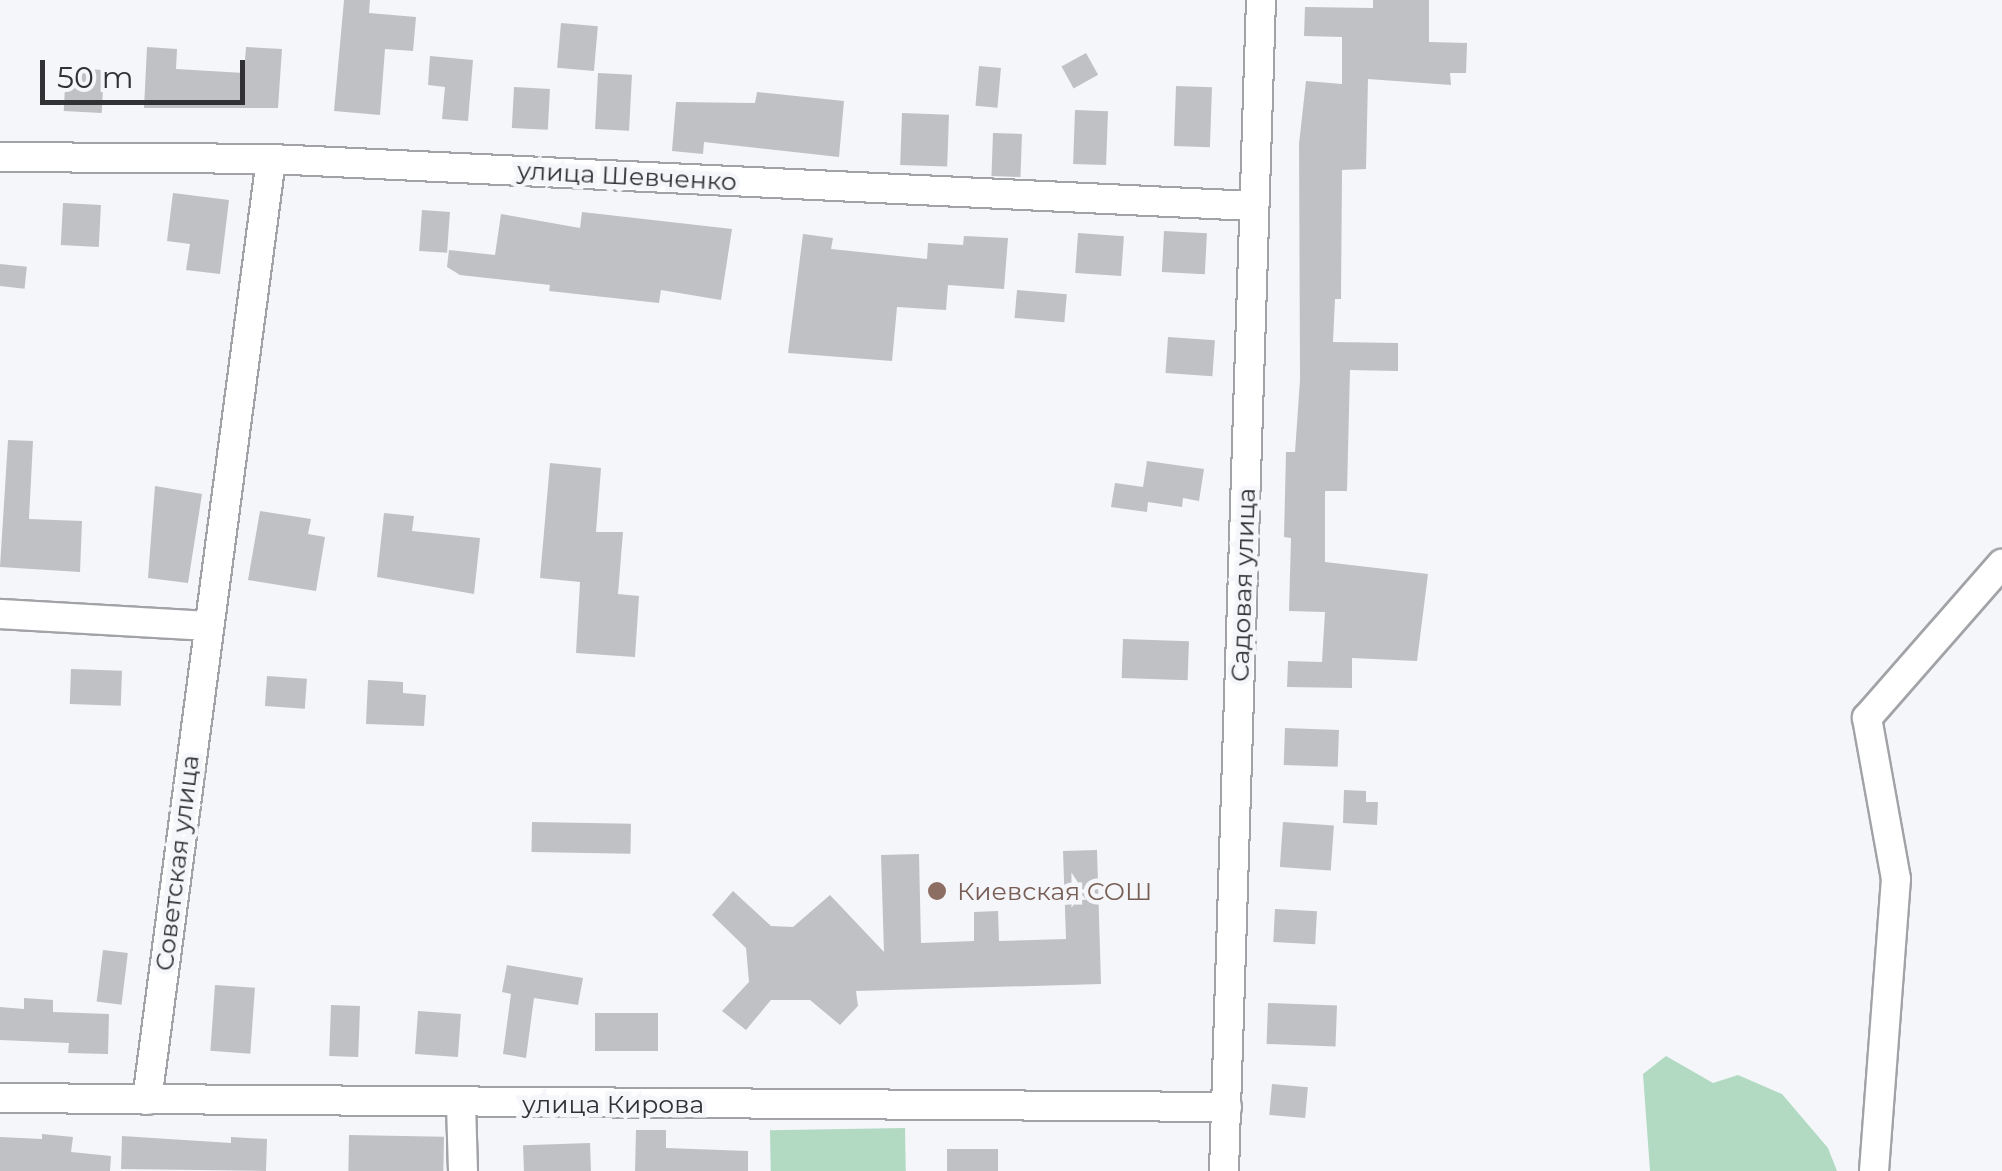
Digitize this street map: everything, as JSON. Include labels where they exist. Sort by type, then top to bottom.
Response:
[{"type":"street","name":"Садовая улица","points":[[1224,1171],[1261,0]]},
{"type":"street","name":"улица Шевченко","points":[[0,157],[270,159],[1254,206]]},
{"type":"street","name":"Советская улица","points":[[147,1100],[270,159]]},
{"type":"street","points":[[1874,1171],[1896,879],[1867,718],[2002,564]]},
{"type":"street","points":[[0,614],[208,626]]},
{"type":"street","name":"улица Кирова","points":[[0,1098],[1227,1106]]},
{"type":"street","points":[[462,1104],[463,1171]]},
{"type":"green space","points":[[1666,1056],[1713,1083],[1738,1075],[1782,1094],[1828,1148],[1837,1171],[1650,1171],[1643,1074]]},
{"type":"green space","points":[[905,1128],[906,1171],[771,1171],[770,1130]]},
{"type":"building","points":[[344,0],[370,0],[369,13],[416,17],[413,51],[385,49],[380,115],[334,111]]},
{"type":"building","points":[[1373,0],[1429,0],[1429,42],[1467,43],[1466,73],[1450,73],[1451,85],[1368,79],[1366,169],[1342,170],[1341,299],[1335,299],[1333,342],[1398,343],[1398,371],[1350,370],[1347,491],[1325,491],[1325,562],[1428,574],[1417,661],[1352,658],[1352,688],[1287,687],[1288,661],[1322,662],[1325,612],[1289,611],[1291,538],[1284,537],[1286,452],[1295,452],[1300,380],[1299,144],[1306,81],[1342,84],[1342,37],[1304,36],[1305,7],[1373,8]]},
{"type":"building","points":[[561,23],[598,26],[594,71],[557,68]]},
{"type":"building","points":[[147,47],[177,49],[176,69],[244,73],[246,47],[282,49],[278,108],[144,108]]},
{"type":"building","points":[[1086,53],[1098,75],[1074,88],[1062,67]]},
{"type":"building","points":[[430,56],[473,60],[468,121],[442,119],[445,87],[428,85]]},
{"type":"building","points":[[979,66],[1001,68],[997,108],[976,106]]},
{"type":"building","points":[[66,68],[104,70],[102,113],[64,111]]},
{"type":"building","points":[[598,73],[632,75],[629,131],[595,129]]},
{"type":"building","points":[[1176,86],[1212,87],[1210,147],[1174,146]]},
{"type":"building","points":[[514,87],[550,89],[548,130],[512,128]]},
{"type":"building","points":[[757,92],[844,101],[839,157],[704,142],[703,154],[672,151],[676,102],[755,103]]},
{"type":"building","points":[[1075,110],[1108,111],[1106,165],[1073,164]]},
{"type":"building","points":[[902,113],[949,115],[947,167],[900,165]]},
{"type":"building","points":[[993,133],[1022,134],[1020,177],[991,176]]},
{"type":"building","points":[[173,193],[229,200],[220,274],[186,270],[190,244],[167,241]]},
{"type":"building","points":[[63,203],[101,205],[99,247],[61,245]]},
{"type":"building","points":[[422,210],[450,212],[447,253],[419,251]]},
{"type":"building","points":[[582,212],[732,229],[721,300],[661,290],[659,303],[549,291],[550,285],[460,275],[447,267],[449,250],[495,255],[501,214],[580,228]]},
{"type":"building","points":[[1164,231],[1207,233],[1205,274],[1162,272]]},
{"type":"building","points":[[1078,233],[1124,236],[1121,276],[1075,273]]},
{"type":"building","points":[[803,234],[833,238],[831,249],[927,259],[928,243],[963,245],[964,236],[1008,238],[1004,289],[948,285],[946,310],[897,307],[892,361],[788,353]]},
{"type":"building","points":[[0,264],[27,267],[25,289],[0,286]]},
{"type":"building","points":[[1017,290],[1067,294],[1064,322],[1015,318]]},
{"type":"building","points":[[1168,337],[1215,340],[1212,376],[1165,373]]},
{"type":"building","points":[[8,440],[33,441],[29,519],[82,521],[80,572],[0,567]]},
{"type":"building","points":[[1147,461],[1204,469],[1199,501],[1183,498],[1182,507],[1148,502],[1147,512],[1111,507],[1115,483],[1143,487]]},
{"type":"building","points":[[550,463],[601,468],[596,532],[623,532],[618,594],[639,596],[635,657],[576,653],[580,582],[540,578]]},
{"type":"building","points":[[155,486],[202,494],[188,583],[148,578]]},
{"type":"building","points":[[260,511],[311,519],[308,534],[325,537],[316,591],[248,580]]},
{"type":"building","points":[[384,513],[414,516],[412,531],[480,538],[474,594],[377,577]]},
{"type":"building","points":[[1123,639],[1189,641],[1188,680],[1122,678]]},
{"type":"building","points":[[71,669],[122,671],[121,706],[70,704]]},
{"type":"building","points":[[267,676],[307,679],[305,709],[265,706]]},
{"type":"building","points":[[368,680],[403,682],[403,693],[426,695],[424,726],[366,724]]},
{"type":"building","points":[[1285,728],[1339,730],[1338,767],[1284,765]]},
{"type":"building","points":[[1344,790],[1366,791],[1366,802],[1378,802],[1377,825],[1343,823]]},
{"type":"building","points":[[532,822],[631,824],[630,854],[531,852]]},
{"type":"building","points":[[1283,822],[1334,826],[1331,870],[1280,867]]},
{"type":"building","points":[[1097,850],[1101,984],[856,991],[858,1006],[840,1025],[810,1000],[771,1000],[746,1030],[722,1011],[749,982],[746,948],[712,915],[733,891],[771,926],[793,927],[830,895],[884,952],[881,855],[919,854],[921,943],[974,941],[974,912],[998,911],[999,941],[1066,939],[1063,851]]},
{"type":"building","points":[[1275,909],[1317,911],[1315,944],[1273,942]]},
{"type":"building","points":[[103,950],[128,953],[121,1005],[97,1002]]},
{"type":"building","points":[[507,965],[583,978],[578,1005],[534,998],[526,1058],[503,1054],[511,994],[502,992]]},
{"type":"building","points":[[215,985],[255,988],[250,1054],[210,1051]]},
{"type":"building","points":[[24,998],[53,1000],[53,1012],[109,1014],[108,1054],[68,1053],[69,1043],[0,1040],[0,1007],[24,1009]]},
{"type":"building","points":[[1268,1003],[1337,1005],[1336,1046],[1267,1044]]},
{"type":"building","points":[[331,1005],[360,1006],[358,1057],[329,1056]]},
{"type":"building","points":[[418,1011],[461,1014],[458,1057],[415,1054]]},
{"type":"building","points":[[595,1013],[658,1013],[658,1051],[595,1051]]},
{"type":"building","points":[[1272,1084],[1308,1087],[1305,1118],[1269,1115]]},
{"type":"building","points":[[636,1130],[666,1130],[666,1148],[748,1151],[748,1171],[635,1171]]},
{"type":"building","points":[[42,1134],[73,1137],[71,1152],[111,1156],[110,1171],[0,1171],[0,1137],[42,1139]]},
{"type":"building","points":[[349,1135],[444,1137],[443,1171],[348,1171]]},
{"type":"building","points":[[122,1136],[231,1143],[231,1137],[267,1139],[266,1171],[121,1169]]},
{"type":"building","points":[[590,1143],[591,1171],[524,1171],[523,1145]]},
{"type":"building","points":[[947,1149],[998,1149],[998,1171],[947,1171]]},
{"type":"place","name":"Киевская СОШ","points":[[937,891]]}]
